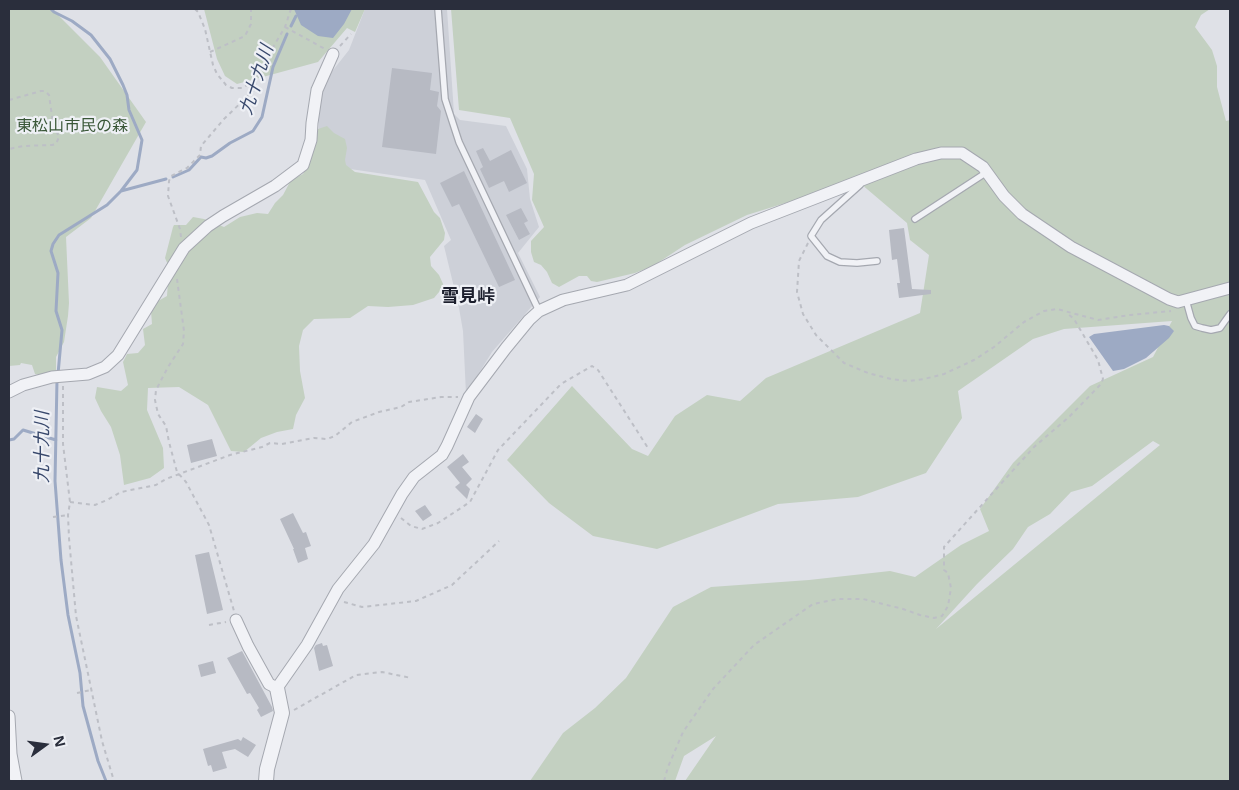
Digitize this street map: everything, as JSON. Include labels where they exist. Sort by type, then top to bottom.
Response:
[{"type":"street","points":[[9,392],[60,375],[88,374],[105,367],[118,354],[184,248],[208,226],[275,186],[303,166],[311,140],[317,90],[333,54]]},
{"type":"street","points":[[266,781],[267,769],[282,713],[277,688],[307,645],[338,589],[374,544],[414,477],[442,455],[468,400],[506,348],[539,311],[563,300],[627,285],[751,223],[867,178],[941,153],[962,153],[983,167],[1004,196],[1022,214],[1071,247],[1169,299],[1187,305],[1230,288]]},
{"type":"street","points":[[236,620],[269,684],[277,688]]},
{"type":"street","points":[[9,716],[11,754],[16,781]]},
{"type":"lane","points":[[438,9],[445,99],[459,142],[539,311]]},
{"type":"lane","points":[[915,219],[987,172]]},
{"type":"lane","points":[[867,178],[821,220],[811,236],[827,256],[840,262],[876,261]]},
{"type":"lane","points":[[1187,305],[1190,318],[1195,326],[1211,330],[1220,328],[1230,314]]},
{"type":"path","points":[[194,9],[198,12],[205,29],[217,74],[226,85],[232,88],[242,88],[256,80]]},
{"type":"path","points":[[210,52],[245,36],[251,24],[251,9]]},
{"type":"path","points":[[209,625],[236,620],[209,525],[186,482],[177,472],[166,426],[158,414],[155,400],[156,390],[183,344],[184,332],[178,259],[180,229],[168,196],[169,181],[171,176],[187,168],[200,155],[201,146],[224,119],[254,90],[256,80],[269,54],[286,27],[291,9]]},
{"type":"path","points":[[286,27],[333,54],[351,34]]},
{"type":"path","points":[[9,100],[46,91],[49,95],[54,123],[59,136],[56,144],[23,146],[9,149]]},
{"type":"path","points":[[811,236],[799,261],[797,292],[803,314],[816,335],[844,363],[868,373],[908,381],[944,374],[974,360],[1024,322],[1044,311],[1057,309],[1098,320],[1187,305]]},
{"type":"path","points":[[664,781],[683,732],[713,689],[754,645],[813,604],[838,599],[864,599],[920,615],[934,618],[942,616],[948,606],[951,588],[948,574],[944,570],[944,547],[1034,447],[1069,417],[1101,384],[1103,379],[1098,360],[1074,319],[1067,313]]},
{"type":"path","points":[[392,512],[411,526],[422,529],[438,523],[470,502],[498,450],[561,384],[592,366],[598,370],[648,448]]},
{"type":"path","points":[[60,375],[63,386],[63,435],[70,502],[68,515],[69,538],[76,616],[102,741],[114,781]]},
{"type":"path","points":[[70,502],[95,505],[121,492],[156,485],[166,479],[230,455],[262,447],[270,443],[282,444],[314,438],[327,439],[335,436],[352,422],[379,412],[401,407],[409,402],[441,397],[457,397],[468,400]]},
{"type":"path","points":[[53,517],[68,515]]},
{"type":"path","points":[[333,597],[362,608],[416,601],[452,585],[499,541]]},
{"type":"path","points":[[282,713],[295,710],[356,675],[382,672],[411,678]]},
{"type":"path","points":[[77,693],[92,690]]},
{"type":"shaded area","points":[[365,9],[447,9],[454,114],[460,120],[506,126],[527,169],[530,199],[539,227],[518,253],[540,297],[492,352],[466,394],[463,331],[444,246],[451,240],[425,180],[323,165],[319,142],[319,88],[349,50]]},
{"type":"green space","name":"東松山市民の森","points":[[9,9],[52,9],[100,57],[146,122],[91,218],[66,237],[69,303],[64,342],[56,357],[56,373],[43,376],[35,374],[32,365],[21,363],[20,365],[9,366]]},
{"type":"green space","points":[[204,9],[365,9],[355,32],[347,28],[318,62],[237,84],[225,76],[217,59]]},
{"type":"green space","points":[[451,9],[1210,9],[1201,15],[1195,27],[1212,50],[1217,66],[1217,87],[1226,121],[1230,120],[1230,781],[685,781],[716,736],[684,756],[675,781],[530,781],[563,733],[595,708],[626,678],[673,607],[711,587],[809,580],[890,571],[915,577],[961,545],[989,531],[980,509],[1013,463],[1090,386],[1153,357],[1172,321],[1064,329],[1033,339],[958,391],[962,418],[926,473],[858,497],[778,504],[657,549],[593,536],[549,503],[507,460],[572,386],[632,449],[648,456],[675,416],[707,395],[740,401],[766,378],[920,313],[929,255],[910,240],[907,223],[854,178],[795,200],[747,215],[685,245],[653,266],[635,273],[597,282],[591,281],[587,276],[579,276],[559,287],[552,283],[541,265],[534,262],[531,252],[531,241],[544,227],[532,200],[534,174],[510,118],[459,110]],"holes":[[[1153,441],[1160,445],[936,629],[977,584],[1013,549],[1028,527],[1050,514],[1071,492],[1092,486]]]},
{"type":"green space","points":[[327,126],[334,133],[345,139],[347,148],[346,165],[355,172],[418,182],[434,212],[440,218],[445,233],[444,240],[430,257],[431,266],[439,275],[444,286],[434,298],[413,305],[368,306],[350,318],[314,319],[303,330],[299,346],[300,371],[305,398],[296,415],[293,429],[261,438],[244,452],[231,451],[208,405],[179,387],[148,388],[147,410],[163,448],[164,468],[150,478],[124,485],[120,455],[111,427],[95,398],[97,387],[121,391],[128,385],[123,362],[127,354],[138,353],[145,345],[143,329],[152,324],[151,311],[158,301],[167,296],[169,267],[165,258],[174,225],[186,225],[193,217],[224,227],[240,217],[257,213],[268,214],[283,195],[291,180],[303,174],[311,159],[315,130]]},
{"type":"water","points":[[294,9],[352,9],[344,24],[333,38],[318,36],[301,25]]},
{"type":"water","points":[[1164,325],[1169,326],[1174,331],[1169,338],[1146,358],[1124,369],[1113,371],[1089,337],[1094,334]]},
{"type":"building","points":[[392,68],[432,73],[430,90],[439,92],[437,106],[441,111],[436,154],[382,147]]},
{"type":"building","points":[[483,148],[490,161],[511,150],[527,183],[509,192],[504,181],[489,188],[480,169],[483,167],[476,151]]},
{"type":"building","points":[[464,171],[515,280],[499,287],[459,204],[452,207],[440,183]]},
{"type":"building","points":[[521,208],[528,221],[524,223],[530,234],[519,240],[506,215]]},
{"type":"building","points":[[904,228],[912,289],[931,290],[931,294],[899,298],[897,283],[900,283],[897,259],[892,260],[889,230]]},
{"type":"building","points":[[476,414],[483,419],[475,433],[467,427]]},
{"type":"building","points":[[212,439],[217,456],[191,463],[187,445]]},
{"type":"building","points":[[463,454],[469,462],[462,467],[472,479],[466,485],[470,489],[467,499],[455,487],[460,483],[447,467]]},
{"type":"building","points":[[425,505],[432,515],[423,521],[415,511]]},
{"type":"building","points":[[293,513],[303,533],[306,532],[311,546],[305,548],[308,559],[298,563],[294,549],[280,519]]},
{"type":"building","points":[[209,552],[223,610],[207,614],[195,555]]},
{"type":"building","points":[[322,643],[323,646],[327,645],[333,666],[319,671],[314,648]]},
{"type":"building","points":[[242,651],[272,707],[273,711],[261,717],[257,710],[259,708],[250,693],[247,694],[227,658]]},
{"type":"building","points":[[213,661],[216,673],[201,677],[198,665]]},
{"type":"building","points":[[243,737],[256,745],[248,757],[235,749],[222,752],[227,768],[213,772],[211,765],[208,766],[203,749],[238,739],[241,741]]},
{"type":"waterway","points":[[51,9],[91,35],[110,59],[127,95],[129,110],[142,140],[137,170],[121,191]]},
{"type":"waterway","name":"九十九川","points":[[291,26],[296,16]]},
{"type":"waterway","name":"九十九川","points":[[173,177],[189,170],[201,157],[212,156],[230,143],[253,131],[262,117],[273,67],[287,34]]},
{"type":"waterway","name":"九十九川","points":[[58,374],[62,330],[56,311],[58,273],[51,251],[53,244],[59,235],[107,205],[121,191],[166,179]]},
{"type":"waterway","name":"九十九川","points":[[57,380],[55,481],[61,560],[68,615],[80,673],[83,706],[98,761],[106,781]]},
{"type":"waterway","points":[[9,440],[14,439],[23,430],[56,440]]},
{"type":"district","name":"雪見峠","points":[[468,297]]}]
